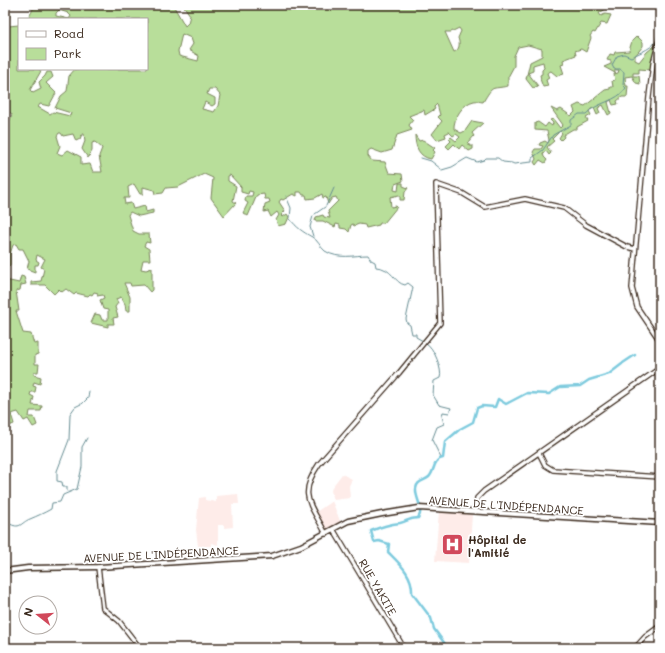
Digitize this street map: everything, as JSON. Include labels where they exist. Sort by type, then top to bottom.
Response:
[{"type":"main road","name":"AVENUE DE L'INDÉPENDANCE","points":[[5,571],[36,567],[98,567],[272,556],[289,552],[353,521],[382,514],[421,508],[660,523]]},
{"type":"street","points":[[660,36],[653,67],[632,282],[633,296],[637,307],[660,341]]},
{"type":"street","points":[[326,534],[307,496],[307,487],[310,480],[319,464],[399,373],[440,323],[436,184],[462,193],[486,207],[525,199],[567,208],[586,225],[627,247],[635,249]]},
{"type":"street","points":[[475,512],[478,496],[660,368]]},
{"type":"street","points":[[539,453],[545,465],[553,470],[660,477]]},
{"type":"street","name":"RUE YAKITE","points":[[335,529],[337,535],[404,648]]},
{"type":"street","points":[[98,567],[103,608],[119,621],[140,648]]},
{"type":"street","points":[[636,648],[645,637],[660,626]]},
{"type":"shaded area","points":[[342,474],[352,479],[349,486],[350,498],[334,500],[331,491],[332,487]]},
{"type":"shaded area","points":[[238,494],[239,504],[232,504],[233,527],[224,528],[224,525],[218,525],[218,545],[211,543],[211,546],[198,546],[196,530],[199,498],[205,497],[205,500],[216,502],[216,496]]},
{"type":"shaded area","points":[[332,501],[341,523],[327,531],[316,512]]},
{"type":"shaded area","name":"Hôpital de l'Amitié","points":[[439,511],[472,514],[469,563],[435,561]]},
{"type":"green space","points":[[5,5],[10,14],[6,24],[8,26],[18,25],[18,70],[41,71],[30,90],[33,93],[41,89],[39,82],[47,72],[51,72],[53,77],[46,83],[56,93],[49,106],[40,104],[38,107],[50,114],[53,112],[70,116],[71,113],[55,108],[61,96],[67,91],[69,76],[74,70],[148,70],[148,18],[70,18],[71,16],[68,13],[59,10],[56,13],[56,16],[65,18],[28,18],[35,5],[173,5],[185,26],[188,23],[190,15],[183,5],[429,5],[437,7],[441,5],[609,5],[609,10],[606,9],[599,13],[601,16],[605,14],[611,15],[607,24],[601,23],[595,33],[593,32],[590,36],[591,38],[586,52],[581,49],[575,51],[576,55],[563,60],[564,64],[561,65],[564,74],[557,76],[551,71],[547,73],[549,78],[546,80],[548,86],[543,87],[540,79],[540,75],[542,74],[542,70],[544,68],[543,62],[533,65],[533,71],[528,73],[538,86],[533,88],[526,79],[530,62],[542,56],[542,49],[528,45],[518,47],[514,56],[514,66],[508,77],[508,86],[491,90],[483,102],[470,102],[457,116],[454,129],[461,133],[465,131],[472,121],[483,123],[472,133],[474,136],[468,143],[470,146],[473,146],[473,149],[469,151],[462,145],[459,149],[454,144],[449,149],[446,146],[451,141],[449,139],[451,137],[456,141],[460,137],[456,134],[453,136],[449,132],[445,134],[446,137],[437,140],[432,134],[442,121],[438,117],[440,115],[437,104],[434,107],[435,109],[425,115],[424,110],[409,116],[413,120],[409,125],[412,130],[397,135],[392,150],[382,153],[371,149],[368,151],[368,156],[372,161],[385,162],[389,173],[402,174],[403,181],[395,184],[394,190],[398,191],[399,183],[403,183],[403,186],[408,188],[405,192],[404,200],[400,200],[399,195],[390,197],[391,207],[397,207],[384,223],[380,223],[379,225],[366,228],[365,225],[359,224],[354,226],[353,224],[351,225],[349,232],[346,229],[340,228],[340,225],[336,224],[335,227],[323,221],[315,221],[316,217],[323,215],[324,217],[330,218],[328,211],[338,201],[336,197],[332,198],[328,204],[326,197],[323,198],[322,194],[315,198],[307,199],[306,195],[303,195],[301,192],[297,192],[297,196],[293,194],[283,200],[281,199],[279,202],[285,211],[281,215],[283,217],[287,214],[289,217],[286,224],[278,226],[276,220],[279,215],[277,212],[271,217],[268,211],[264,212],[265,204],[270,202],[269,199],[265,199],[264,194],[257,195],[248,216],[243,213],[248,203],[245,201],[246,196],[252,196],[253,192],[249,191],[248,194],[241,192],[241,187],[230,175],[228,176],[228,181],[236,186],[233,201],[236,203],[224,216],[211,198],[213,178],[204,174],[178,187],[166,188],[163,193],[155,194],[154,190],[143,187],[143,194],[140,194],[134,184],[128,187],[129,198],[124,198],[125,204],[131,203],[133,209],[145,206],[146,212],[153,210],[153,213],[139,216],[130,212],[128,215],[133,231],[139,234],[149,234],[150,243],[146,242],[144,246],[149,249],[150,260],[143,260],[141,269],[146,270],[152,268],[152,290],[150,292],[144,285],[131,286],[130,283],[124,283],[130,297],[130,311],[126,311],[125,304],[121,297],[116,299],[118,303],[115,307],[118,317],[113,318],[114,324],[108,324],[108,327],[91,323],[95,314],[100,315],[102,320],[108,320],[108,310],[103,309],[100,300],[104,298],[103,295],[97,296],[98,293],[94,292],[92,295],[90,294],[88,296],[76,293],[74,295],[66,289],[62,292],[59,289],[54,294],[45,285],[31,285],[31,282],[41,281],[44,269],[41,267],[45,259],[37,255],[36,260],[39,262],[38,265],[35,265],[35,272],[27,269],[29,261],[23,249],[19,249],[16,244],[13,245],[10,254],[10,266],[5,262],[5,146],[8,141],[7,136],[5,136],[5,122],[9,122],[12,114],[5,109],[5,87],[7,85],[5,82]],"holes":[[[459,28],[461,31],[458,38],[459,44],[458,48],[454,52],[445,32],[451,32]],[[182,34],[191,38],[193,44],[189,50],[199,56],[198,61],[179,56],[178,51]],[[209,89],[215,89],[220,95],[218,106],[214,112],[202,109],[205,102],[212,106],[215,104],[215,98],[207,94]],[[59,133],[63,136],[73,134],[76,141],[80,139],[82,134],[84,134],[85,141],[82,149],[88,158],[92,151],[92,143],[95,142],[102,148],[99,156],[102,172],[93,172],[90,164],[81,165],[81,157],[68,150],[62,155],[57,153],[60,146],[57,136]]]},
{"type":"green space","points":[[660,33],[660,51],[657,51],[657,54],[660,54],[660,60],[655,60],[651,70],[639,69],[639,73],[633,73],[633,76],[639,76],[640,84],[636,83],[632,76],[625,77],[626,86],[628,86],[627,97],[622,97],[617,101],[618,104],[613,105],[611,100],[608,102],[611,113],[608,115],[603,105],[598,108],[600,113],[597,115],[594,108],[591,109],[589,111],[591,115],[586,118],[588,121],[577,127],[577,129],[573,129],[563,135],[564,137],[561,140],[559,138],[562,133],[560,131],[552,139],[554,141],[547,147],[551,153],[549,155],[546,151],[543,153],[547,160],[545,163],[540,160],[536,165],[534,162],[536,159],[533,152],[535,149],[541,149],[543,146],[539,145],[540,143],[545,141],[548,143],[549,140],[547,131],[535,130],[535,123],[538,122],[545,127],[548,123],[552,126],[553,123],[550,120],[553,119],[560,128],[563,125],[551,108],[557,111],[561,109],[571,116],[575,112],[573,107],[579,104],[585,106],[605,90],[613,87],[612,81],[615,80],[614,74],[618,73],[619,70],[615,70],[615,73],[604,67],[611,64],[611,61],[607,60],[610,54],[614,55],[615,52],[629,51],[632,41],[637,36],[643,42],[643,46],[635,56],[635,60],[639,62],[647,52],[657,44]]},
{"type":"green space","points":[[415,135],[419,141],[423,140],[435,148],[433,150],[435,152],[431,159],[423,156],[418,151]]},
{"type":"green space","points":[[21,276],[24,277],[26,284],[21,285],[20,290],[16,291],[19,311],[16,311],[23,333],[31,334],[34,344],[38,343],[38,354],[35,355],[35,364],[39,364],[38,372],[34,372],[34,375],[41,377],[40,384],[34,382],[33,386],[36,387],[35,392],[31,392],[30,395],[34,397],[32,405],[42,406],[41,411],[30,411],[29,417],[34,417],[37,425],[33,427],[28,419],[24,421],[18,412],[11,414],[14,424],[9,426],[5,437],[5,280],[19,283]]},
{"type":"waterway","points":[[442,170],[452,167],[467,158],[477,162],[486,158],[498,158],[503,162],[514,164],[532,162],[532,158],[543,150],[553,135],[571,125],[571,120],[579,114],[586,114],[622,93],[626,88],[623,85],[624,72],[620,69],[614,69],[612,65],[617,56],[624,54],[631,57],[650,47],[658,38]]},
{"type":"waterway","points":[[421,158],[431,161],[441,169]]},
{"type":"waterway","points":[[326,206],[334,188]]},
{"type":"waterway","points":[[286,196],[291,208],[290,218]]},
{"type":"waterway","points":[[315,214],[325,207]]},
{"type":"waterway","points":[[313,216],[310,227],[313,236]]},
{"type":"waterway","points":[[290,219],[300,230],[314,238],[322,248],[330,254],[341,256],[368,255],[371,260],[375,262],[376,267],[386,270],[401,284],[405,285],[408,283],[413,287],[406,319],[407,323],[410,325],[412,334],[416,334],[416,337],[423,341]]},
{"type":"waterway","points":[[426,343],[435,354],[441,375],[440,378],[434,381],[433,395],[439,405],[451,408],[449,413],[443,412],[442,416],[444,424],[437,427],[432,440],[441,458]]},
{"type":"waterway","points":[[623,363],[635,355]]},
{"type":"waterway","points":[[448,648],[434,629],[431,618],[412,593],[412,587],[405,570],[388,552],[389,544],[379,541],[374,542],[371,531],[418,518],[420,514],[420,507],[416,493],[417,484],[429,477],[437,461],[443,458],[445,442],[460,429],[473,422],[477,408],[482,406],[495,407],[498,399],[506,404],[527,393],[549,394],[560,387],[580,386],[589,380],[609,374],[622,364]]},
{"type":"waterway","points":[[82,404],[88,398],[89,391]]},
{"type":"waterway","points":[[67,491],[67,487],[63,487],[62,482],[57,481],[57,471],[69,440],[70,414],[75,407],[81,404]]},
{"type":"waterway","points":[[5,526],[8,523],[16,526],[20,525],[51,509],[52,503],[60,502],[63,495],[77,489],[82,467],[82,447],[87,438]]},
{"type":"place","name":"Hôpital de l'Amitié","points":[[453,545]]}]
